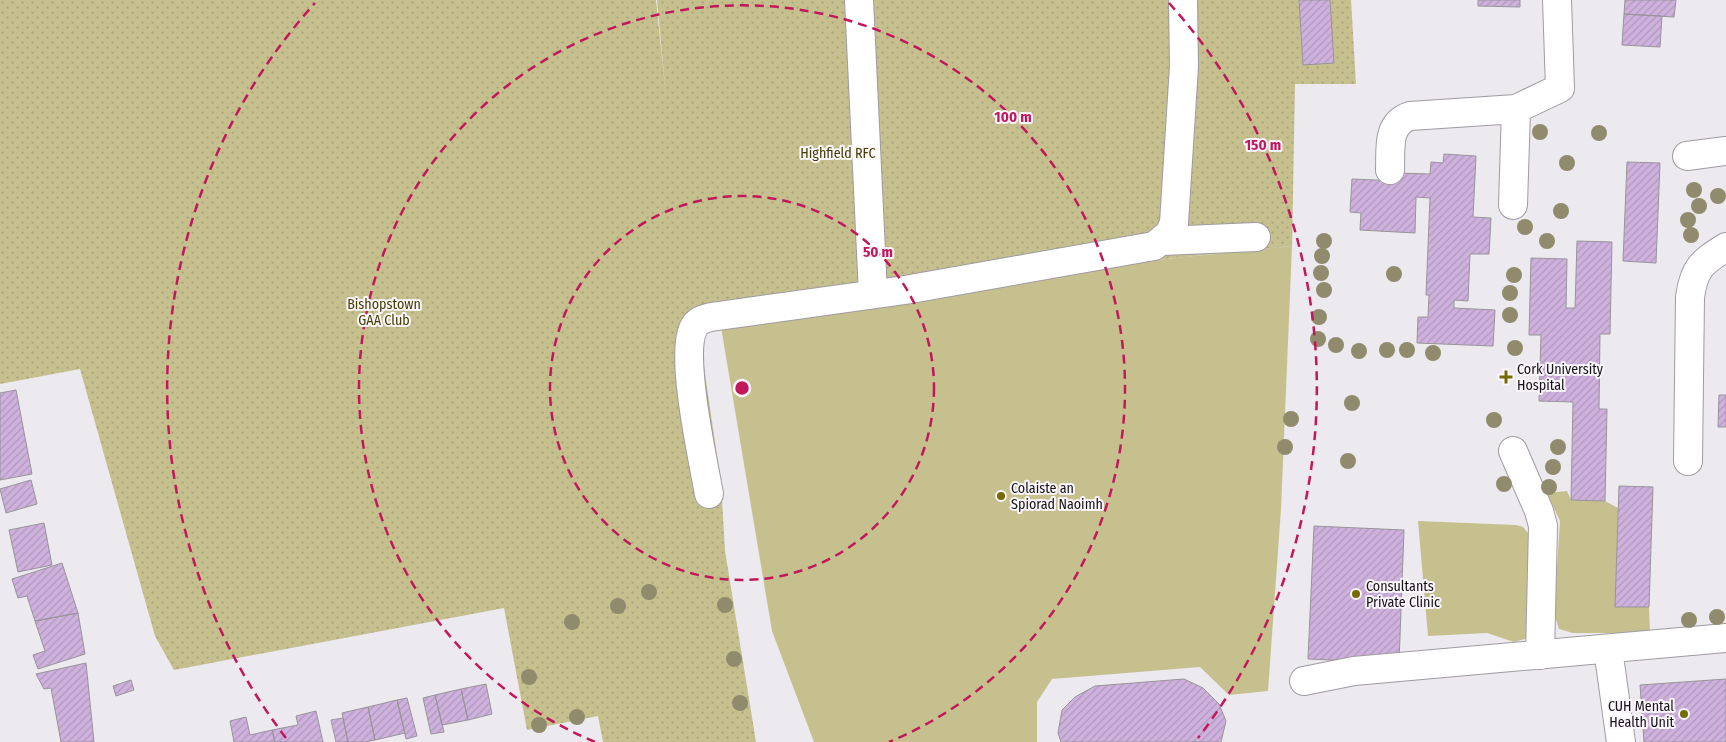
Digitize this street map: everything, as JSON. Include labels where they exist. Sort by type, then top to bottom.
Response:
[{"type":"street","points":[[859,0],[873,294]]},
{"type":"street","points":[[709,494],[690,373],[692,329],[698,321],[711,317],[873,294],[1154,246],[1169,234],[1174,223],[1184,66],[1183,0]]},
{"type":"street","points":[[1390,170],[1392,134],[1401,119],[1410,116],[1516,109],[1560,88],[1557,0]]},
{"type":"street","points":[[1513,206],[1516,109]]},
{"type":"street","points":[[1688,156],[1726,151]]},
{"type":"street","points":[[1162,241],[1256,237]]},
{"type":"street","points":[[1688,461],[1690,297],[1693,279],[1705,260],[1726,247]]},
{"type":"street","points":[[1513,451],[1539,511],[1543,526],[1540,655]]},
{"type":"street","points":[[1304,681],[1354,671],[1726,638]]},
{"type":"street","points":[[1608,649],[1621,742]]},
{"type":"green space","name":"Bishopstown GAA Club","points":[[0,0],[656,0],[666,96],[657,0],[1351,0],[1356,84],[1295,84],[1292,246],[1136,262],[707,329],[703,349],[704,367],[721,483],[725,551],[756,742],[603,742],[598,716],[527,730],[504,608],[174,670],[155,636],[80,369],[0,384]]},
{"type":"green space","name":"Colaiste an Spiorad Naoimh","points":[[1292,246],[1281,509],[1268,691],[1229,695],[1200,667],[1052,679],[1037,702],[1037,742],[814,742],[772,631],[721,327],[1136,262]]},
{"type":"green space","points":[[1567,491],[1571,500],[1605,501],[1618,508],[1616,607],[1649,607],[1650,633],[1573,633],[1559,629],[1554,613],[1560,521],[1547,493]]},
{"type":"green space","points":[[1418,521],[1516,525],[1523,527],[1528,533],[1528,638],[1514,642],[1487,633],[1428,636]]},
{"type":"building","points":[[1299,0],[1330,0],[1334,63],[1303,65]]},
{"type":"building","points":[[1478,0],[1520,0],[1520,7],[1478,6]]},
{"type":"building","points":[[1625,0],[1676,0],[1674,17],[1624,14]]},
{"type":"building","points":[[1624,14],[1662,16],[1660,47],[1622,45]]},
{"type":"building","points":[[1444,154],[1476,156],[1473,217],[1491,218],[1489,254],[1470,254],[1468,301],[1454,300],[1454,308],[1495,310],[1493,346],[1417,343],[1418,317],[1428,317],[1429,295],[1426,295],[1430,198],[1416,197],[1415,233],[1360,230],[1361,213],[1350,212],[1352,179],[1398,181],[1398,173],[1430,174],[1431,162],[1443,163]]},
{"type":"building","points":[[1627,162],[1660,163],[1656,263],[1623,261]]},
{"type":"building","points":[[1577,241],[1612,242],[1610,334],[1600,334],[1599,409],[1607,409],[1605,501],[1571,500],[1573,402],[1539,401],[1541,335],[1529,335],[1531,258],[1567,259],[1566,308],[1575,308]]},
{"type":"building","points":[[16,390],[32,474],[0,480],[0,393]]},
{"type":"building","points":[[1719,395],[1726,395],[1726,427],[1718,427]]},
{"type":"building","points":[[31,480],[37,504],[6,513],[0,489]]},
{"type":"building","points":[[1619,486],[1653,487],[1649,607],[1615,607]]},
{"type":"building","points":[[44,523],[52,565],[18,572],[9,530]]},
{"type":"building","name":"Consultants Private Clinic","points":[[1314,526],[1404,530],[1399,663],[1308,659]]},
{"type":"building","points":[[62,563],[78,613],[35,621],[27,596],[18,598],[12,579]]},
{"type":"building","points":[[78,613],[85,654],[38,669],[33,655],[45,651],[35,621]]},
{"type":"building","points":[[86,663],[94,742],[61,742],[51,688],[44,689],[36,674]]},
{"type":"building","points":[[1184,679],[1203,688],[1219,704],[1226,721],[1221,742],[1061,742],[1058,733],[1062,710],[1075,697],[1095,686]]},
{"type":"building","name":"CUH Mental Health Unit","points":[[1726,679],[1726,742],[1644,742],[1640,685]]},
{"type":"building","points":[[131,680],[134,690],[116,696],[113,686]]},
{"type":"building","points":[[486,684],[492,714],[468,720],[461,689]]},
{"type":"building","points":[[461,689],[468,720],[442,725],[435,695]]},
{"type":"building","points":[[435,695],[444,732],[431,734],[423,698]]},
{"type":"building","points":[[407,698],[417,736],[406,739],[397,700]]},
{"type":"building","points":[[397,700],[405,733],[375,740],[368,707]]},
{"type":"building","points":[[368,707],[375,740],[348,742],[342,713]]},
{"type":"building","points":[[316,711],[323,742],[275,742],[272,730],[298,725],[296,716]]},
{"type":"building","points":[[246,717],[250,735],[272,730],[275,742],[234,742],[230,721]]},
{"type":"building","points":[[343,718],[348,742],[336,742],[331,720]]},
{"type":"place","name":"Cork University Hospital","points":[[1506,377]]},
{"type":"place","name":"Colaiste an Spiorad Naoimh","points":[[1001,496]]},
{"type":"place","name":"Consultants Private Clinic","points":[[1356,594]]},
{"type":"place","name":"CUH Mental Health Unit","points":[[1684,714]]},
{"type":"park label","name":"Highfield RFC","points":[[838,153]]}]
